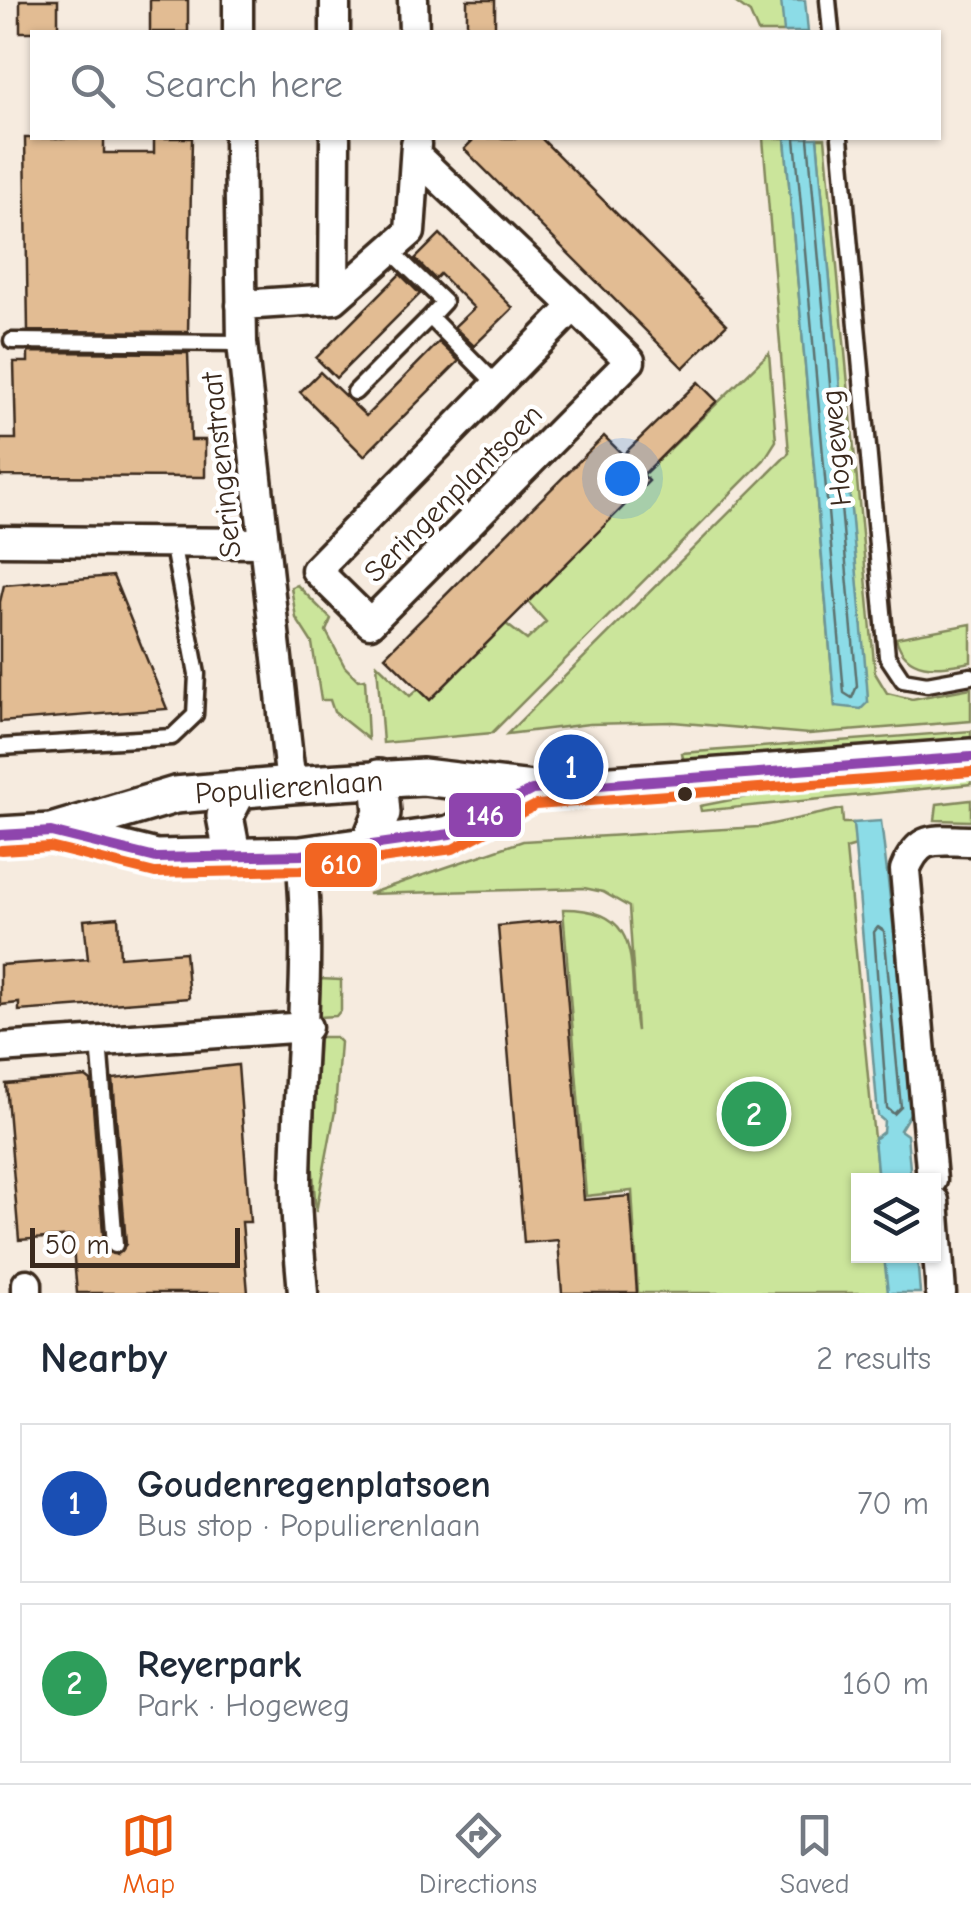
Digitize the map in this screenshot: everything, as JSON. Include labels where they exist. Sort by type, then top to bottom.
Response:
[{"type":"street","points":[[238,0],[238,30]]},
{"type":"street","points":[[335,0],[335,30]]},
{"type":"street","points":[[413,0],[414,30]]},
{"type":"street","name":"Seringenstraat","points":[[240,140],[242,343],[261,543],[291,784]]},
{"type":"street","points":[[241,304],[334,299],[335,140]]},
{"type":"street","name":"Seringenplantsoen","points":[[334,299],[410,232],[416,147]]},
{"type":"street","name":"Seringenplantsoen","points":[[416,147],[630,361],[370,623],[316,570],[574,306]]},
{"type":"street","points":[[0,541],[261,543]]},
{"type":"street","name":"Populierenlaan","points":[[0,835],[51,832],[152,800],[291,784],[423,777],[532,790],[971,757]]},
{"type":"street","points":[[368,847],[382,812],[379,778]]},
{"type":"street","points":[[233,858],[225,816],[239,789]]},
{"type":"street","name":"Populierenlaan","points":[[51,832],[139,855],[301,855],[450,834],[532,790]]},
{"type":"street","points":[[931,1173],[905,870],[913,850],[924,841],[971,841]]},
{"type":"street","points":[[301,855],[307,920],[307,1026],[296,1180],[303,1293]]},
{"type":"street","points":[[0,1048],[307,1026]]},
{"type":"street","points":[[939,1263],[941,1293]]},
{"type":"lane","points":[[828,0],[831,30]]},
{"type":"lane","name":"Hogeweg","points":[[840,140],[887,656],[903,680],[927,684],[971,676]]},
{"type":"lane","points":[[355,392],[444,302],[390,250]]},
{"type":"lane","points":[[430,317],[497,385]]},
{"type":"lane","points":[[12,340],[242,343]]},
{"type":"lane","points":[[0,747],[172,737],[195,715],[197,674],[172,542]]},
{"type":"lane","points":[[99,1041],[114,1245]]},
{"type":"green space","points":[[732,0],[782,0],[785,30],[757,30],[750,13]]},
{"type":"green space","points":[[763,140],[785,140],[835,706],[868,702],[817,140],[825,140],[875,673],[887,693],[912,699],[971,688],[971,721],[809,734],[673,722],[589,724],[507,734],[789,453]]},
{"type":"green space","points":[[769,353],[776,441],[764,460],[492,733],[383,743],[377,664],[410,696],[418,689],[430,700],[506,624],[527,640],[546,622],[528,602],[648,480],[643,475]]},
{"type":"green space","points":[[297,585],[331,619],[326,631],[345,667],[358,680],[365,679],[368,739],[334,712],[330,700],[321,700],[312,643],[296,618],[291,587]]},
{"type":"green space","points":[[971,624],[971,662],[937,666],[916,663],[901,650],[896,638]]},
{"type":"green space","points":[[971,731],[971,741],[684,763],[682,753]]},
{"type":"green space","points":[[971,773],[971,784],[701,811],[700,806],[751,796],[758,787]]},
{"type":"green space","points":[[971,800],[971,821],[935,820],[937,804]]},
{"type":"green space","points":[[842,809],[843,823],[853,823],[856,846],[846,849],[877,1173],[851,1173],[851,1263],[887,1263],[889,1293],[638,1293],[632,1191],[586,1196],[563,909],[590,911],[609,919],[621,931],[631,965],[637,1031],[629,907],[603,892],[584,888],[368,894],[523,841],[759,827]]},
{"type":"green space","points":[[319,979],[341,980],[341,1010],[336,1016],[319,1017]]},
{"type":"green space","points":[[319,1037],[335,1037],[340,1042],[335,1111],[316,1212],[312,1160]]},
{"type":"water","points":[[781,0],[805,0],[808,30],[784,30]]},
{"type":"water","points":[[785,140],[817,140],[867,685],[868,702],[861,709],[835,706]]},
{"type":"water","points":[[881,821],[907,1043],[911,1112],[900,1130],[907,1135],[910,1173],[877,1173],[874,1139],[883,1132],[884,1121],[878,1116],[853,823]]},
{"type":"water","points":[[885,1263],[918,1263],[920,1293],[888,1293]]},
{"type":"building","points":[[20,0],[58,0],[58,30],[20,32]]},
{"type":"building","points":[[150,0],[188,0],[188,30],[150,30]]},
{"type":"building","points":[[467,0],[495,0],[495,30],[467,30]]},
{"type":"building","points":[[25,138],[104,140],[104,153],[154,153],[154,140],[192,140],[188,332],[28,331]]},
{"type":"building","points":[[473,140],[543,140],[727,324],[683,368],[464,149]]},
{"type":"building","points":[[440,234],[513,308],[474,346],[454,327],[474,308],[440,274],[435,279],[415,259]]},
{"type":"building","points":[[400,274],[420,294],[336,378],[316,358]]},
{"type":"building","points":[[439,342],[459,361],[364,456],[300,392],[320,372],[366,416]]},
{"type":"building","points":[[28,352],[188,353],[191,440],[205,440],[205,477],[0,476],[0,439],[16,439],[14,362],[28,362]]},
{"type":"building","points":[[698,382],[717,401],[643,475],[649,481],[430,700],[385,656],[604,436],[623,455]]},
{"type":"building","points":[[113,576],[167,709],[0,722],[0,602],[4,585]]},
{"type":"building","points":[[118,917],[120,957],[185,952],[189,998],[19,1011],[19,1003],[0,1005],[0,965],[88,959],[84,920]]},
{"type":"building","points":[[561,920],[584,1200],[630,1196],[637,1293],[562,1293],[558,1240],[524,1243],[498,926]]},
{"type":"building","points":[[238,1065],[250,1222],[242,1222],[248,1293],[77,1293],[72,1236],[19,1240],[6,1084],[86,1077],[91,1081],[104,1246],[117,1255],[126,1244],[113,1079]]},
{"type":"transit line","name":"146","points":[[0,835],[51,832],[156,858],[301,855],[450,834],[532,790],[971,757]]},
{"type":"transit line","name":"610","points":[[1,850],[50,847],[155,873],[301,870],[453,849],[536,805],[971,772]]},
{"type":"place","name":"Goudenregenplatsoen","points":[[571,767]]},
{"type":"place","name":"Reyerpark","points":[[754,1114]]}]
